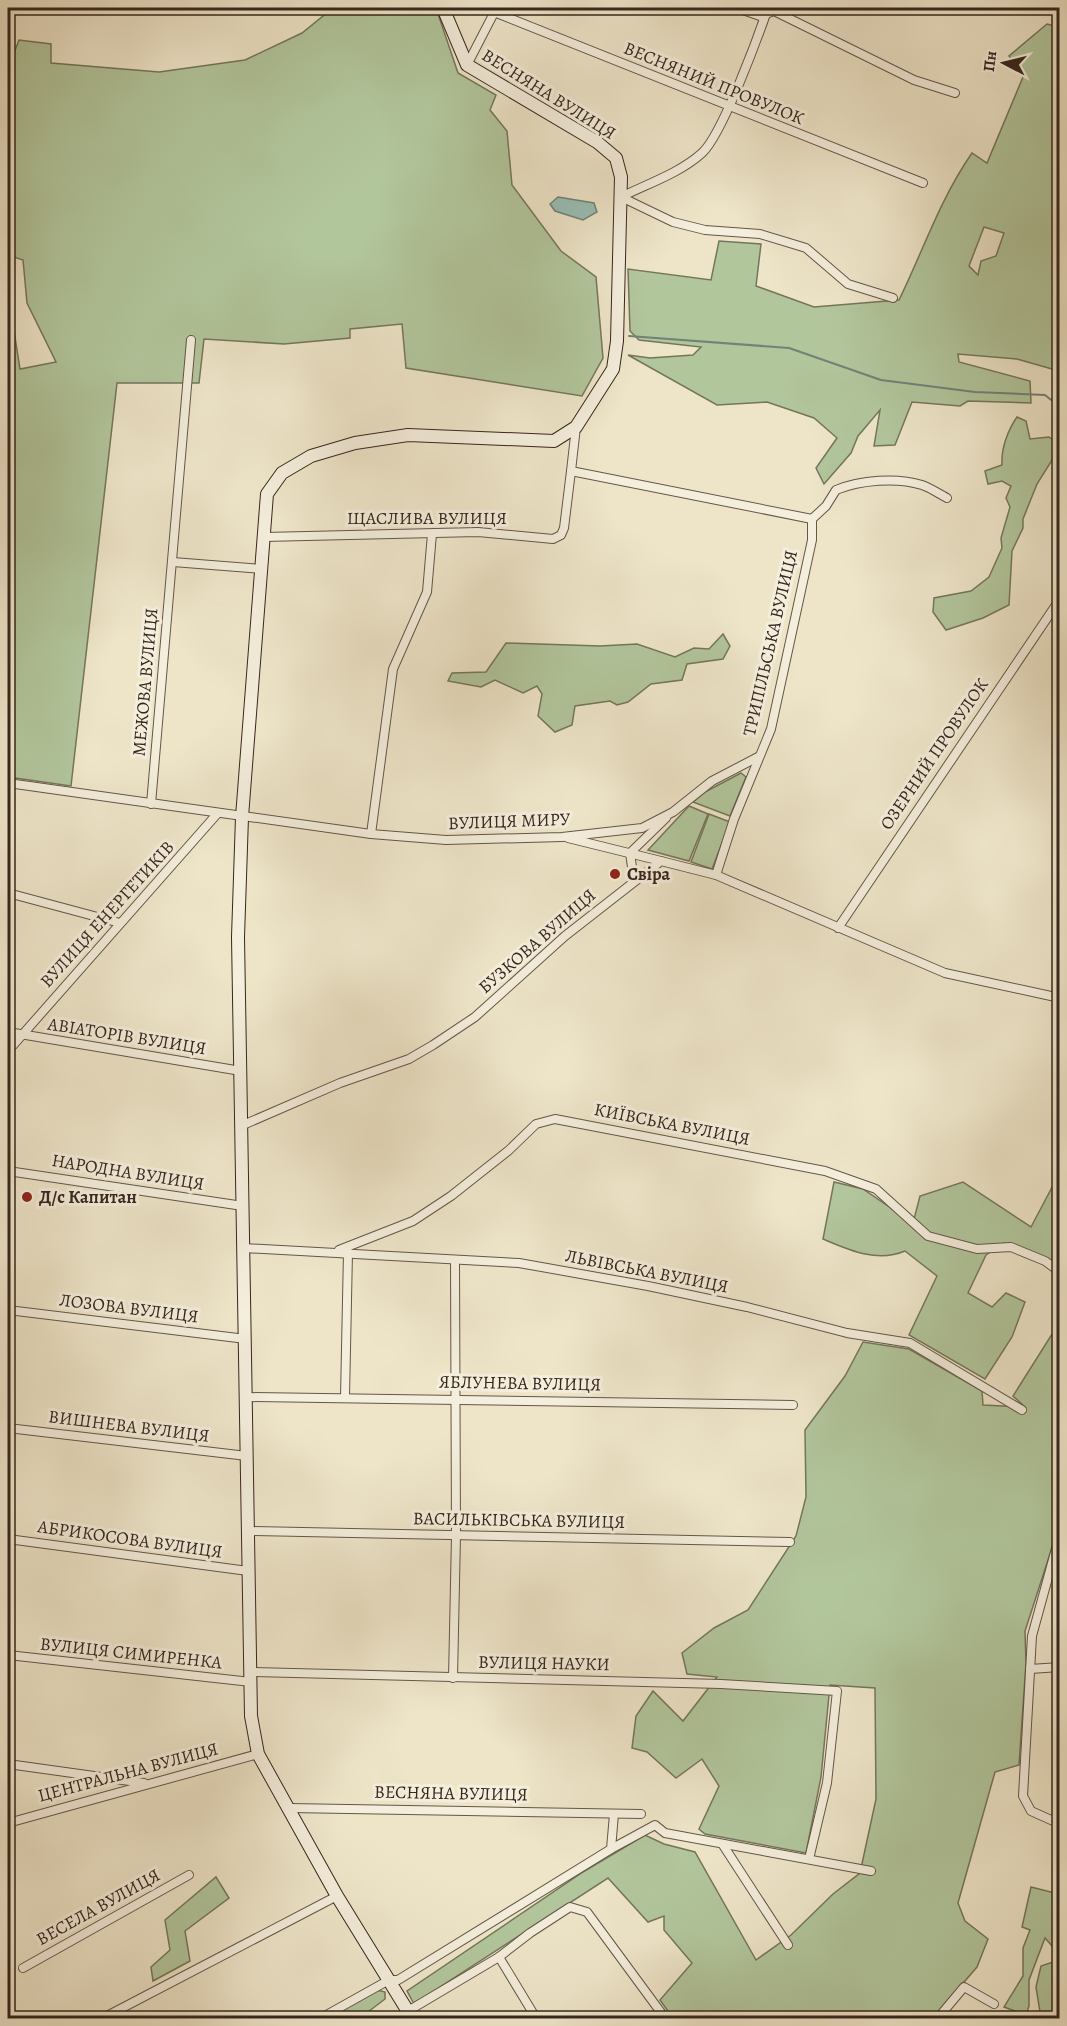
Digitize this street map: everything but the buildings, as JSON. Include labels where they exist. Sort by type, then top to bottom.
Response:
[{"type":"street","name":"ВЕСНЯНА ВУЛИЦЯ","points":[[443,8],[467,65],[597,142],[616,158],[621,177]]},
{"type":"street","points":[[737,8],[760,16],[766,11],[774,11],[914,80],[955,93]]},
{"type":"street","points":[[467,65],[495,10]]},
{"type":"street","name":"ВЕСНЯНИЙ ПРОВУЛОК","points":[[495,10],[923,183]]},
{"type":"street","points":[[621,197],[678,169],[703,153],[720,127],[766,11]]},
{"type":"street","name":"ЩАСЛИВА ВУЛИЦЯ","points":[[410,2015],[337,1896],[258,1754],[251,1716],[243,1125],[238,937],[242,817],[267,494],[282,473],[311,456],[355,443],[408,435],[554,441],[576,427],[613,369],[618,340],[621,177]]},
{"type":"street","points":[[621,197],[673,222],[705,230],[760,234],[806,248],[848,284],[893,298]]},
{"type":"street","name":"МЕЖОВА ВУЛИЦЯ","points":[[150,804],[191,340]]},
{"type":"street","name":"ЩАСЛИВА ВУЛИЦЯ","points":[[264,537],[478,532],[553,539],[561,535],[564,528],[576,427]]},
{"type":"street","points":[[572,471],[812,519],[826,506],[836,490],[863,483],[905,481],[923,485],[947,498]]},
{"type":"street","name":"ТРИПІЛЬСЬКА ВУЛИЦЯ","points":[[716,875],[734,819],[771,729],[812,540],[812,519]]},
{"type":"street","points":[[371,834],[393,669],[427,592],[432,534]]},
{"type":"street","points":[[173,562],[261,569]]},
{"type":"street","name":"ОЗЕРНИЙ ПРОВУЛОК","points":[[837,928],[1059,598]]},
{"type":"street","name":"ВУЛИЦЯ МИРУ","points":[[242,817],[371,834],[446,840],[562,837],[642,828],[673,812],[712,781],[758,757]]},
{"type":"street","points":[[8,783],[242,817]]},
{"type":"street","points":[[630,853],[673,812]]},
{"type":"street","name":"ВУЛИЦЯ ЕНЕРГЕТИКІВ","points":[[8,1051],[217,814]]},
{"type":"street","points":[[562,837],[716,875],[945,973],[1059,998]]},
{"type":"street","points":[[630,853],[634,881]]},
{"type":"street","name":"БУЗКОВА ВУЛИЦЯ","points":[[243,1125],[340,1083],[409,1059],[434,1045],[475,1017],[565,936],[661,861]]},
{"type":"street","points":[[8,893],[120,923]]},
{"type":"street","name":"АВІАТОРІВ ВУЛИЦЯ","points":[[8,1032],[241,1071]]},
{"type":"street","name":"КИЇВСЬКА ВУЛИЦЯ","points":[[336,1251],[413,1221],[451,1196],[508,1151],[536,1124],[555,1119],[825,1171],[876,1190],[928,1236],[977,1249],[1011,1247],[1045,1261],[1059,1272]]},
{"type":"street","name":"НАРОДНА ВУЛИЦЯ","points":[[8,1171],[243,1206]]},
{"type":"street","name":"ЛЬВІВСЬКА ВУЛИЦЯ","points":[[244,1248],[336,1251],[455,1261],[519,1263],[747,1307],[847,1333],[910,1343],[1022,1410]]},
{"type":"street","points":[[345,1397],[348,1252]]},
{"type":"street","points":[[453,1678],[456,1535],[455,1261]]},
{"type":"street","name":"ЛОЗОВА ВУЛИЦЯ","points":[[8,1310],[246,1339]]},
{"type":"street","name":"ЯБЛУНЕВА ВУЛИЦЯ","points":[[247,1397],[454,1398],[793,1405]]},
{"type":"street","name":"ВИШНЕВА ВУЛИЦЯ","points":[[8,1428],[247,1456]]},
{"type":"street","name":"ВАСИЛЬКІВСЬКА ВУЛИЦЯ","points":[[248,1531],[790,1542]]},
{"type":"street","points":[[1059,1534],[1032,1636],[1023,1796],[1031,1810],[1059,1824]]},
{"type":"street","name":"АБРИКОСОВА ВУЛИЦЯ","points":[[8,1539],[248,1571]]},
{"type":"street","name":"ВУЛИЦЯ СИМИРЕНКА","points":[[8,1655],[251,1677]]},
{"type":"street","points":[[1030,1669],[1059,1667]]},
{"type":"street","name":"ВУЛИЦЯ НАУКИ","points":[[251,1677],[453,1678],[720,1684],[837,1690],[826,1783],[809,1859]]},
{"type":"street","name":"ЦЕНТРАЛЬНА ВУЛИЦЯ","points":[[8,1822],[258,1754]]},
{"type":"street","points":[[8,1764],[147,1783]]},
{"type":"street","name":"ВЕСНЯНА ВУЛИЦЯ","points":[[289,1808],[641,1814]]},
{"type":"street","points":[[611,1850],[614,1814]]},
{"type":"street","points":[[321,2019],[389,1980],[398,1980],[611,1850],[655,1826],[665,1833],[871,1871]]},
{"type":"street","points":[[723,1845],[788,1945]]},
{"type":"street","name":"ВЕСЕЛА ВУЛИЦЯ","points":[[23,1968],[189,1875]]},
{"type":"street","points":[[103,2019],[337,1896]]},
{"type":"street","points":[[410,2015],[570,1907],[587,1912],[665,2019]]},
{"type":"street","points":[[499,1957],[537,2019]]},
{"type":"street","points":[[938,2019],[964,1987],[994,2004]]},
{"type":"green space","points":[[333,8],[436,8],[458,73],[496,95],[490,110],[507,131],[512,185],[561,251],[596,277],[603,358],[582,396],[406,368],[402,324],[350,329],[350,338],[284,344],[204,339],[199,383],[117,383],[71,786],[8,777],[8,292],[20,369],[56,362],[27,303],[23,260],[8,255],[8,69],[19,40],[51,44],[51,63],[159,72],[245,60],[302,33]]},
{"type":"green space","points":[[1047,24],[1059,27],[1059,371],[1017,359],[958,354],[959,362],[1030,381],[1031,403],[968,401],[960,406],[912,402],[895,445],[874,446],[880,410],[858,436],[851,453],[824,484],[816,468],[837,438],[814,418],[767,402],[717,405],[628,355],[650,358],[693,355],[701,347],[639,340],[630,331],[628,269],[711,280],[719,241],[761,244],[756,286],[814,307],[899,300],[950,188],[972,153],[987,163],[1023,77],[1009,56]],"holes":[[[984,227],[1004,233],[996,256],[981,261],[978,275],[969,266]]]},
{"type":"green space","points":[[1017,417],[1026,421],[1030,439],[1049,437],[1059,445],[1037,484],[1023,519],[1023,528],[1012,551],[1009,605],[983,618],[946,630],[933,612],[934,598],[971,591],[989,577],[1002,548],[1001,538],[1010,507],[1006,498],[1011,486],[1002,481],[988,484],[985,471],[1002,465],[1006,440]]},
{"type":"green space","points":[[723,634],[730,646],[723,659],[687,664],[682,680],[651,684],[628,702],[617,705],[610,701],[575,706],[572,725],[555,732],[538,716],[542,694],[537,686],[523,693],[495,680],[481,687],[448,681],[452,673],[486,672],[506,643],[600,646],[637,644],[675,657],[694,648],[709,649]]},
{"type":"green space","points":[[741,773],[746,777],[730,816],[693,802],[705,792]]},
{"type":"green space","points":[[689,806],[708,814],[689,861],[648,850]]},
{"type":"green space","points":[[709,814],[730,822],[712,869],[691,862]]},
{"type":"green space","points":[[1059,1174],[1059,1268],[1049,1260],[1004,1243],[986,1255],[968,1293],[992,1307],[1006,1293],[1025,1302],[1012,1337],[985,1379],[909,1335],[937,1276],[905,1251],[884,1256],[863,1254],[823,1239],[834,1182],[863,1189],[913,1223],[920,1196],[963,1182],[1031,1227]]},
{"type":"green space","points":[[1059,1323],[1059,1526],[1025,1631],[1026,1663],[1019,1765],[995,1772],[958,1903],[965,1921],[988,1939],[977,1967],[933,2018],[673,2018],[660,2000],[692,1963],[664,1930],[664,1916],[648,1922],[608,1878],[414,2004],[407,1991],[583,1872],[645,1835],[664,1844],[695,1852],[756,1960],[791,1935],[833,1894],[860,1873],[876,1799],[875,1688],[830,1685],[821,1777],[806,1853],[705,1834],[699,1829],[719,1786],[702,1759],[676,1778],[647,1752],[632,1748],[636,1716],[653,1691],[683,1721],[717,1677],[687,1674],[682,1653],[714,1628],[748,1610],[796,1536],[806,1497],[805,1430],[845,1376],[863,1342],[909,1349],[982,1391],[983,1405],[1025,1407],[1013,1396]]},
{"type":"green space","points":[[216,1877],[229,1898],[185,1931],[190,1961],[153,1981],[151,1967],[170,1950],[165,1920]]},
{"type":"green space","points":[[1031,1887],[1059,1894],[1060,1955],[1045,1938],[1029,1980],[1029,2006],[1026,2015],[1004,2007],[1023,1976],[1023,1948],[1030,1930],[1022,1927]]},
{"type":"green space","points":[[1059,1960],[1059,2002],[1052,2017],[1041,2018],[1036,1987],[1041,1966]]},
{"type":"green space","points":[[377,1990],[385,1992],[385,1999],[360,2018],[328,2018]]},
{"type":"water","points":[[558,197],[594,203],[597,212],[583,220],[555,211],[550,204]]},
{"type":"waterway","points":[[629,336],[789,348],[881,380],[975,392],[1045,395],[1060,407]]},
{"type":"place","name":"Свіра","points":[[615,874]]},
{"type":"place","name":"Д/с Капитан","points":[[27,1197]]}]
